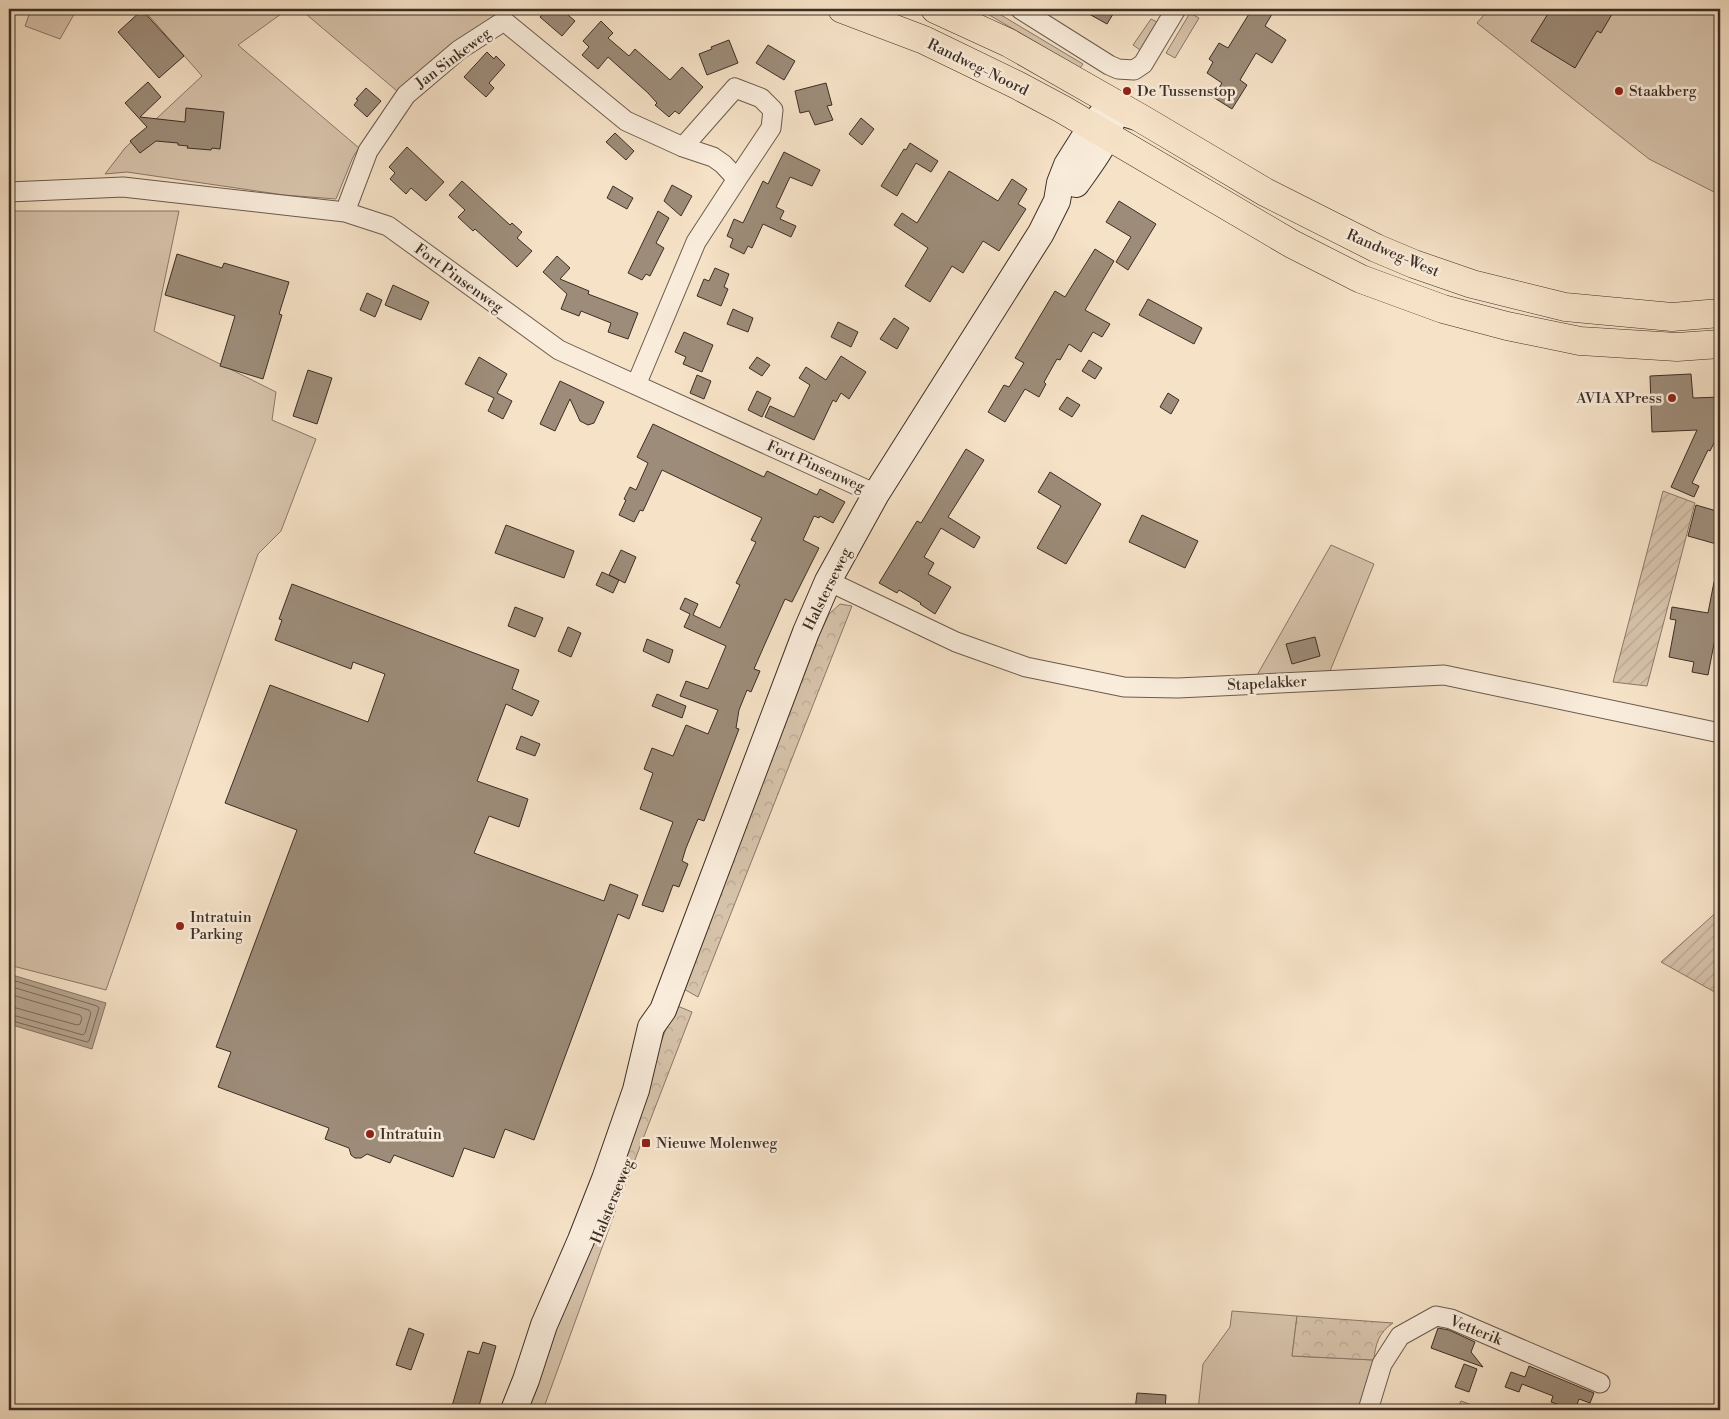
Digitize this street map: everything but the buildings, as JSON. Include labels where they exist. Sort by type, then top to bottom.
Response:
[{"type":"main road","name":"Randweg-Noord","points":[[842,9],[924,40],[1017,85],[1101,117]]},
{"type":"main road","points":[[934,9],[1009,43],[1101,117],[1292,244],[1361,278],[1443,309],[1507,326],[1580,340],[1676,347],[1720,344]]},
{"type":"main road","name":"Randweg-West","points":[[1101,117],[1142,119],[1265,192],[1322,221],[1376,248],[1472,284],[1565,307],[1672,317],[1720,313]]},
{"type":"main road","name":"Halsterseweg","points":[[514,1410],[526,1380],[556,1332],[594,1246],[638,1134],[662,1031],[663,1010],[806,632],[828,581],[876,494],[1041,233],[1058,201],[1060,183],[1067,165],[1101,117]]},
{"type":"street","points":[[1020,9],[1118,69],[1134,70],[1143,64],[1176,9]]},
{"type":"street","name":"Jan Sinkeweg","points":[[345,212],[368,151],[406,95],[459,50],[504,21],[626,122],[713,157],[724,164],[737,179]]},
{"type":"street","points":[[636,385],[696,242],[771,128],[773,110],[761,98],[735,88],[683,146]]},
{"type":"street","name":"Fort Pinsenweg","points":[[9,192],[123,187],[345,212],[388,226],[559,350],[876,494]]},
{"type":"street","name":"Stapelakker","points":[[828,581],[964,645],[1026,667],[1124,687],[1178,688],[1444,675],[1720,733]]},
{"type":"street","name":"Vetterik","points":[[1368,1410],[1382,1364],[1400,1336],[1436,1316],[1451,1319],[1600,1383]]},
{"type":"green space","points":[[31,9],[77,9],[60,39],[25,26]]},
{"type":"green space","points":[[143,9],[288,9],[238,45],[359,148],[353,157],[336,199],[284,195],[127,172],[105,174],[125,148],[202,76]]},
{"type":"green space","points":[[300,9],[503,9],[436,58],[397,91]]},
{"type":"green space","points":[[979,9],[991,9],[1083,64],[1080,68]]},
{"type":"green space","name":"Staakberg","points":[[1489,9],[1720,9],[1720,195],[1649,159],[1477,23]]},
{"type":"green space","points":[[1190,13],[1199,18],[1175,58],[1166,53]]},
{"type":"green space","points":[[1151,19],[1157,22],[1140,50],[1133,45]]},
{"type":"green space","points":[[9,211],[179,211],[154,331],[276,392],[272,420],[316,439],[281,531],[258,554],[106,990],[9,965]]},
{"type":"green space","points":[[1663,491],[1695,503],[1647,686],[1613,682]]},
{"type":"green space","points":[[1331,545],[1374,564],[1330,671],[1256,677]]},
{"type":"green space","points":[[840,604],[852,606],[698,997],[682,988],[808,660],[829,614]]},
{"type":"green space","points":[[1720,909],[1720,995],[1661,962]]},
{"type":"green space","points":[[675,1005],[692,1012],[619,1201],[600,1204]]},
{"type":"green space","points":[[619,1201],[543,1410],[523,1410],[600,1204]]},
{"type":"green space","points":[[1232,1311],[1297,1316],[1292,1356],[1374,1360],[1360,1410],[1198,1410],[1203,1364],[1230,1327]]},
{"type":"green space","points":[[1297,1316],[1393,1323],[1384,1330],[1379,1339],[1375,1349],[1374,1360],[1292,1356]]},
{"type":"green space","points":[[1461,1401],[1486,1410],[1457,1410]]},
{"type":"water","points":[[9,974],[106,1003],[92,1049],[9,1024]]},
{"type":"place","name":"De Tussenstop","points":[[1127,91]]},
{"type":"place","name":"Staakberg","points":[[1619,91]]},
{"type":"place","name":"AVIA XPress","points":[[1672,398]]},
{"type":"place","name":"Intratuin Parking","points":[[180,926]]},
{"type":"place","name":"Intratuin","points":[[370,1134]]},
{"type":"place","name":"Nieuwe Molenweg","points":[[646,1143]]}]
